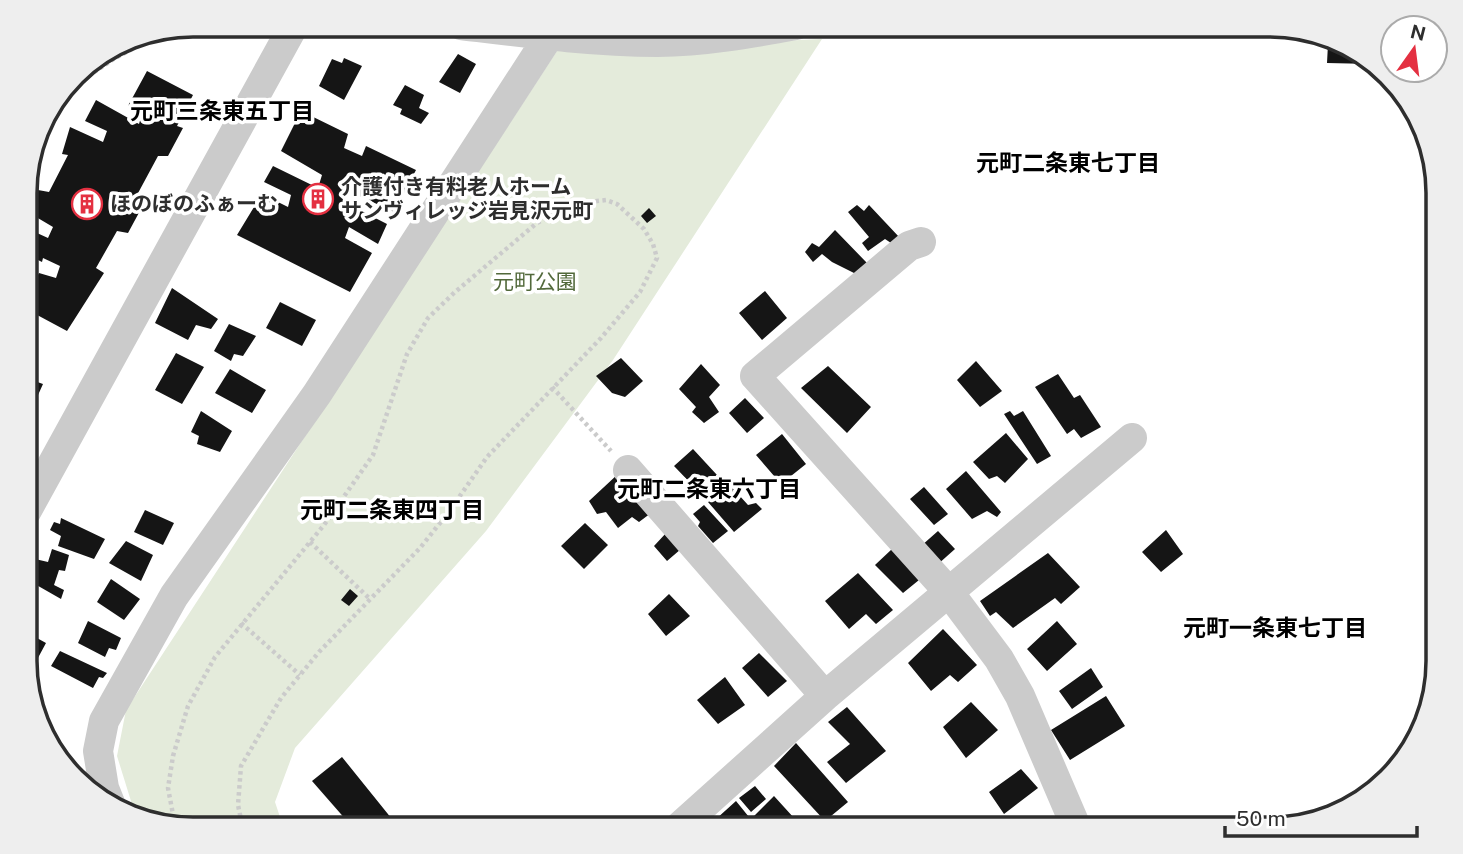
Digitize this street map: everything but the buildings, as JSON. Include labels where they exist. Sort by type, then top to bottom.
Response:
[{"type":"street","points":[[37,492],[287,37]]},
{"type":"street","points":[[105,790],[99,751],[104,721],[174,596],[317,394],[548,37]]},
{"type":"street","points":[[568,37],[660,42],[707,37]]},
{"type":"street","points":[[921,242],[909,246],[755,376],[948,591],[999,659],[1020,696],[1072,817]]},
{"type":"street","points":[[690,817],[825,696],[1132,438]]},
{"type":"street","points":[[628,470],[825,696]]},
{"type":"path","points":[[90,75],[115,58]]},
{"type":"path","points":[[174,816],[169,788],[173,756],[188,706],[215,657],[310,542],[373,455],[407,354],[428,317],[537,223],[564,208],[579,203],[606,200],[623,209],[645,229],[657,258],[640,292],[601,338],[487,457],[420,548],[319,652],[281,698],[241,766],[238,805],[240,817]]},
{"type":"path","points":[[552,387],[628,470]]},
{"type":"path","points":[[310,542],[370,599]]},
{"type":"path","points":[[241,623],[300,675]]},
{"type":"green space","name":"元町公園","points":[[822,39],[613,360],[486,531],[295,748],[275,802],[280,817],[172,816],[132,805],[117,756],[126,710],[557,51]]},
{"type":"place","name":"介護付き有料老人ホーム サンヴィレッジ岩見沢元町","points":[[318,199]]},
{"type":"place","name":"ほのぼのふぁーむ","points":[[87,204]]},
{"type":"district","name":"元町三条東五丁目","points":[[222,111]]},
{"type":"district","name":"元町二条東七丁目","points":[[1068,163]]},
{"type":"district","name":"元町二条東六丁目","points":[[709,489]]},
{"type":"district","name":"元町二条東四丁目","points":[[392,510]]},
{"type":"district","name":"元町一条東七丁目","points":[[1275,628]]}]
